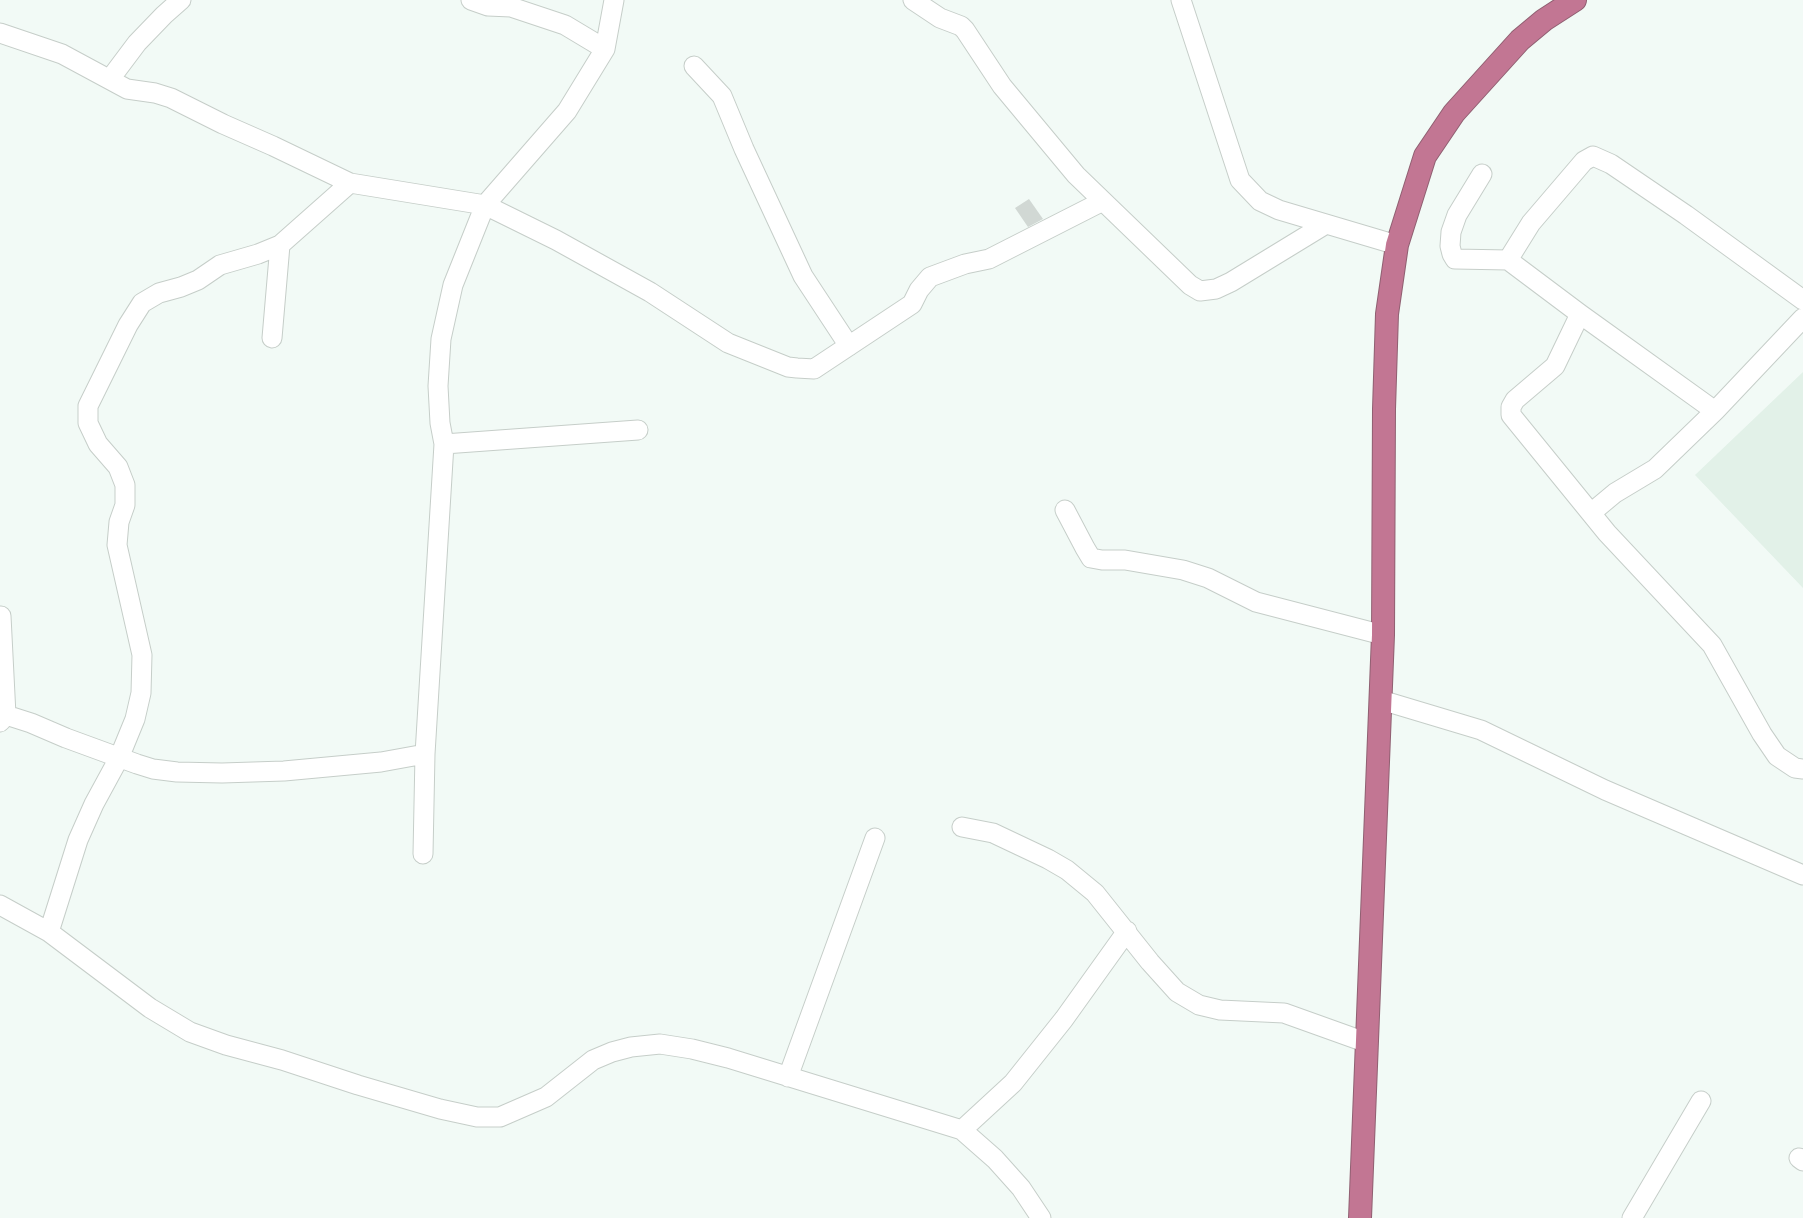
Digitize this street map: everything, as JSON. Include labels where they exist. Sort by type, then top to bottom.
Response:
[{"type":"highway","points":[[1360,1218],[1365,1042],[1383,635],[1384,408],[1388,314],[1397,245],[1425,156],[1454,112],[1520,40],[1544,20],[1575,0]]},
{"type":"street","points":[[110,80],[137,43],[181,0]]},
{"type":"street","points":[[471,0],[488,6],[511,7],[565,25],[605,49]]},
{"type":"street","points":[[423,854],[425,754],[444,444],[440,423],[438,386],[441,339],[453,285],[484,205],[567,111],[605,49],[614,0]]},
{"type":"street","points":[[913,0],[946,22],[961,26],[965,30],[1002,86],[1076,175],[1190,285],[1200,291],[1216,289],[1231,282],[1326,224]]},
{"type":"street","points":[[1181,0],[1240,180],[1260,201],[1279,210],[1397,245]]},
{"type":"street","points":[[0,34],[62,54],[126,89],[155,93],[171,98],[350,183],[484,205],[556,240],[650,292],[728,343],[788,366],[806,369],[814,369],[912,304],[919,290],[930,277],[966,264],[989,259],[1103,201]]},
{"type":"street","points":[[694,66],[722,96],[747,155],[803,276],[849,346]]},
{"type":"street","points":[[1508,260],[1531,223],[1584,161],[1593,156],[1611,164],[1686,215],[1803,300]]},
{"type":"street","points":[[1482,174],[1457,215],[1451,232],[1450,246],[1455,259],[1508,260],[1715,411]]},
{"type":"street","points":[[49,932],[78,840],[94,804],[120,758],[135,719],[141,693],[142,655],[117,545],[119,522],[125,505],[126,484],[118,467],[98,444],[88,423],[88,406],[128,325],[142,303],[159,293],[181,287],[198,280],[220,265],[258,254],[280,245],[350,183]]},
{"type":"street","points":[[272,338],[280,245]]},
{"type":"street","points":[[1580,314],[1555,366],[1515,400],[1511,407],[1512,415],[1607,533],[1712,645],[1762,734],[1777,756],[1795,768],[1803,769]]},
{"type":"street","points":[[1591,513],[1615,493],[1655,469],[1715,411],[1803,318]]},
{"type":"street","points":[[444,444],[638,430]]},
{"type":"street","points":[[1065,510],[1084,548],[1091,558],[1102,560],[1125,560],[1183,570],[1208,578],[1256,602],[1383,635]]},
{"type":"street","points":[[1,616],[3,718],[31,723],[120,758],[153,768],[177,772],[222,773],[299,770],[381,762],[425,754]]},
{"type":"street","points":[[1381,700],[1481,730],[1605,790],[1803,875]]},
{"type":"street","points":[[962,827],[993,833],[1048,859],[1067,870],[1095,893],[1127,931],[1150,962],[1177,992],[1198,1005],[1220,1010],[1284,1013],[1365,1042]]},
{"type":"street","points":[[788,1077],[874,838]]},
{"type":"street","points":[[0,905],[49,932],[150,1008],[190,1032],[226,1045],[282,1060],[358,1085],[433,1107],[477,1117],[500,1117],[546,1097],[593,1060],[612,1052],[631,1047],[660,1044],[692,1049],[728,1058],[962,1130],[995,1159],[1021,1188],[1041,1218]]},
{"type":"street","points":[[962,1130],[1013,1082],[1064,1019],[1127,931]]},
{"type":"street","points":[[1632,1218],[1700,1101]]},
{"type":"shaded area","points":[[1803,372],[1803,588],[1695,475]]},
{"type":"building","points":[[1029,199],[1043,219],[1028,227],[1015,208]]}]
